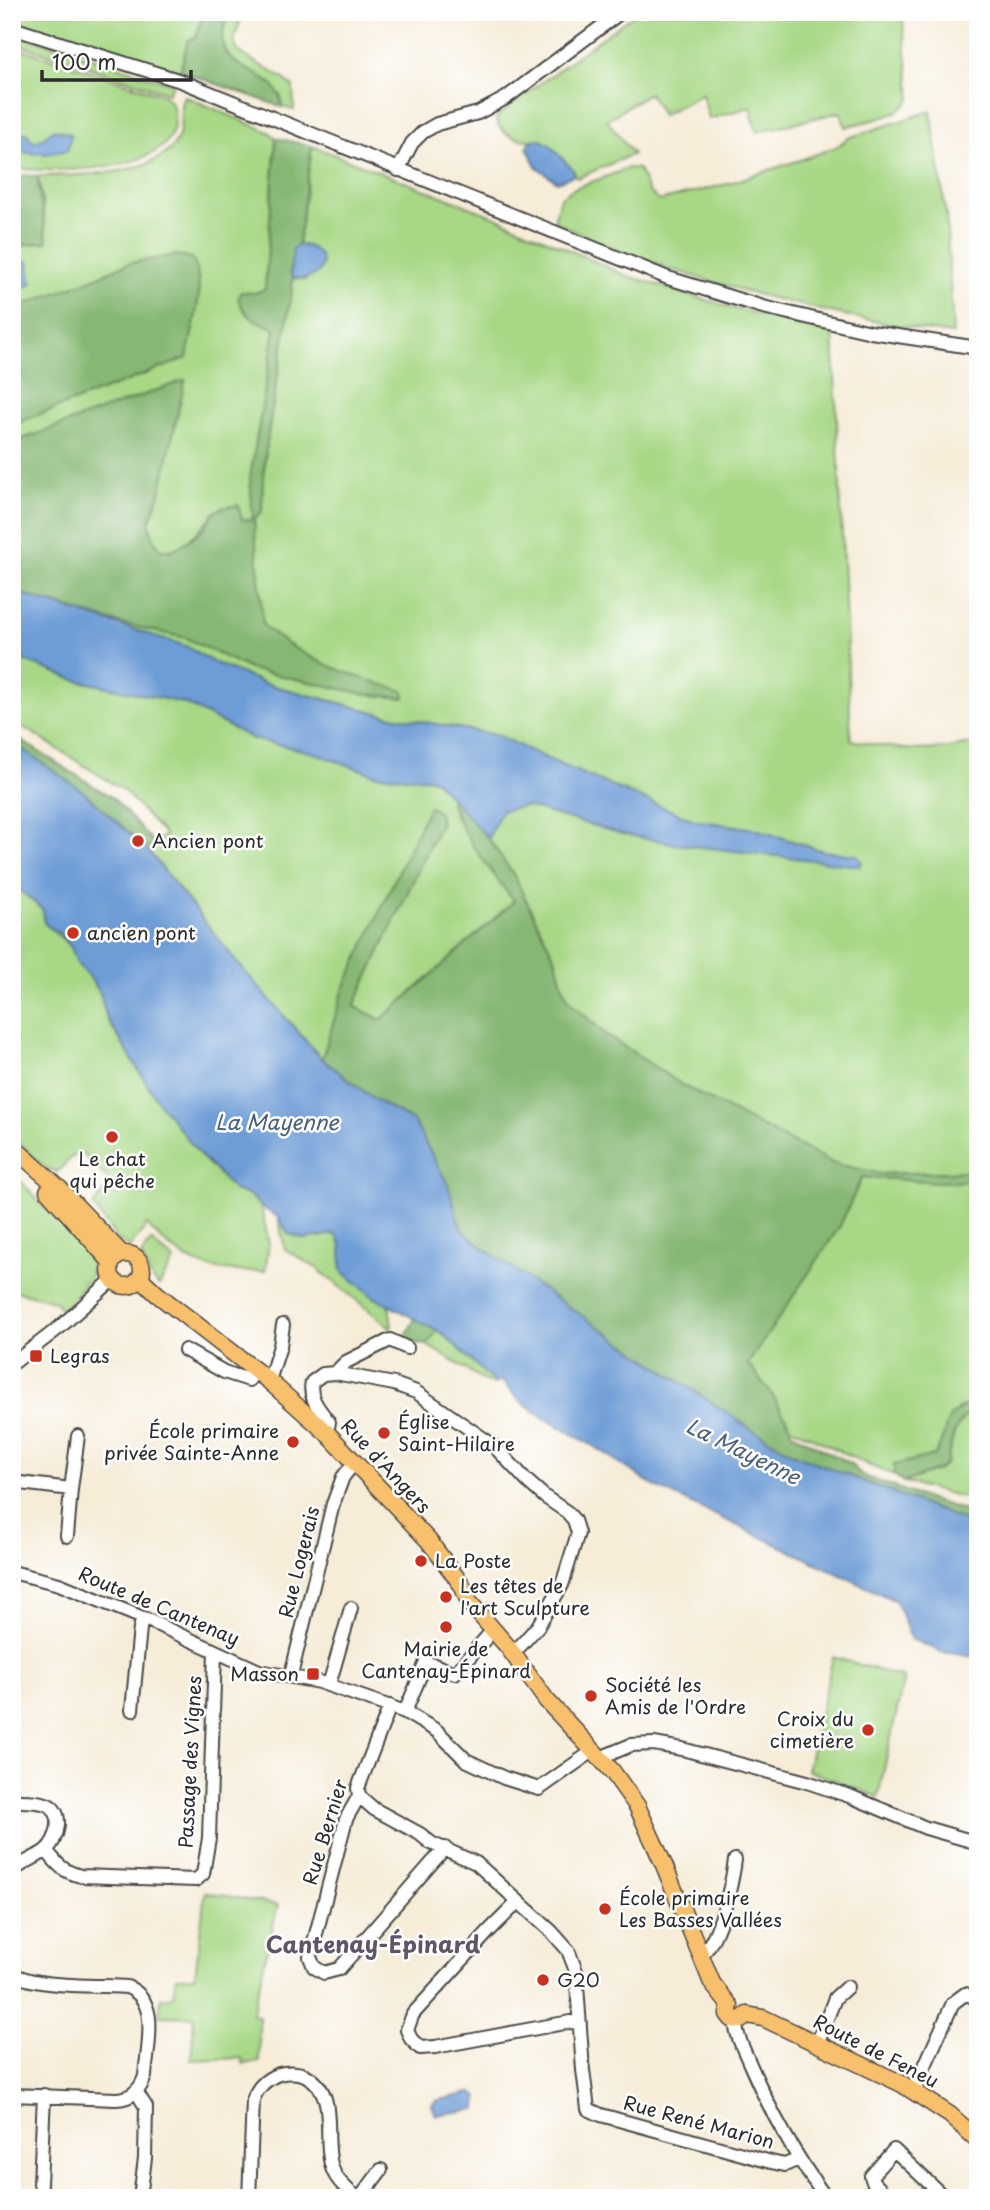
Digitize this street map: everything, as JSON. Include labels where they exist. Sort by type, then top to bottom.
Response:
[{"type":"main road","points":[[12,1146],[60,1189],[116,1258]]},
{"type":"main road","points":[[12,1152],[116,1258]]},
{"type":"main road","points":[[134,1255],[138,1259],[142,1268],[140,1278],[132,1286],[121,1286],[112,1280],[109,1270],[116,1258],[134,1255]]},
{"type":"main road","name":"Rue d'Angers","points":[[140,1278],[327,1433],[428,1541],[462,1585],[469,1602],[513,1654],[547,1701],[612,1771],[637,1806],[712,1983],[737,2014]]},
{"type":"main road","name":"Route de Feneu","points":[[737,2014],[763,2018],[914,2090],[950,2115],[978,2140]]},
{"type":"street","points":[[398,170],[412,143],[424,132],[437,124],[478,113],[506,98],[621,12]]},
{"type":"street","points":[[12,28],[181,81],[668,278],[763,307],[871,332],[978,348]]},
{"type":"street","points":[[12,1364],[60,1327],[112,1280]]},
{"type":"street","points":[[184,1350],[224,1372],[249,1380],[262,1377],[280,1346],[283,1325]]},
{"type":"street","points":[[335,1373],[346,1362],[390,1340],[407,1348]]},
{"type":"street","points":[[327,1433],[329,1422],[314,1401],[310,1390],[312,1382],[323,1374],[335,1373],[394,1384],[430,1400],[494,1446],[527,1481],[574,1520],[578,1534],[562,1585],[551,1608],[513,1654]]},
{"type":"street","points":[[67,1536],[78,1436]]},
{"type":"street","name":"Rue Logerais","points":[[291,1675],[334,1504],[343,1477],[355,1462]]},
{"type":"street","points":[[12,1482],[71,1489]]},
{"type":"street","name":"Route de Cantenay","points":[[12,1572],[59,1584],[143,1618],[259,1671],[291,1675],[328,1685],[405,1712],[437,1731],[466,1760],[504,1778],[539,1789],[596,1754]]},
{"type":"street","points":[[328,1685],[351,1608]]},
{"type":"street","points":[[131,1710],[139,1628],[143,1618]]},
{"type":"street","points":[[405,1712],[426,1662],[455,1673],[493,1630]]},
{"type":"street","name":"Passage des Vignes","points":[[46,1850],[60,1868],[81,1876],[196,1880],[203,1874],[209,1839],[215,1651]]},
{"type":"street","name":"Rue Bernier","points":[[390,1706],[358,1788],[359,1796],[346,1819],[310,1957],[312,1963],[319,1970],[331,1973],[339,1969],[445,1849]]},
{"type":"street","points":[[596,1754],[631,1745],[654,1744],[682,1749],[807,1782],[852,1797],[926,1828],[978,1843]]},
{"type":"street","points":[[359,1796],[374,1809],[431,1843],[476,1863],[552,1932],[568,1950],[576,1971],[580,2023],[570,2022],[435,2048],[420,2048],[407,2030],[413,2014],[518,1902]]},
{"type":"street","points":[[12,1801],[46,1804],[55,1813],[59,1823],[57,1832],[46,1850],[12,1872]]},
{"type":"street","points":[[701,1955],[708,1949],[718,1923],[733,1877],[735,1860]]},
{"type":"street","points":[[12,1972],[33,1982],[127,1987],[140,1994],[149,2015],[145,2076],[136,2091],[124,2099],[12,2095]]},
{"type":"street","points":[[817,2044],[835,1998],[847,1987]]},
{"type":"street","points":[[914,2090],[953,2003],[965,1994],[978,1998]]},
{"type":"street","points":[[737,2014],[739,2039],[758,2083],[799,2159],[826,2198]]},
{"type":"street","name":"Rue René Marion","points":[[580,2023],[589,2109],[601,2115],[771,2162],[785,2165],[799,2159]]},
{"type":"street","points":[[249,2198],[253,2100],[256,2092],[267,2080],[281,2073],[300,2073],[311,2078],[321,2088],[327,2101],[331,2166],[335,2176],[358,2198],[381,2171]]},
{"type":"street","points":[[136,2091],[146,2107],[141,2198]]},
{"type":"street","points":[[44,2095],[40,2185],[45,2198]]},
{"type":"street","points":[[889,2198],[873,2182],[871,2176],[894,2150],[945,2198]]},
{"type":"green space","points":[[12,12],[204,12],[196,37],[188,40],[180,71],[12,20]]},
{"type":"green space","points":[[204,12],[228,12],[222,37],[226,52],[242,67],[272,84],[279,94],[282,107],[180,71],[188,40],[196,37]]},
{"type":"green space","points":[[228,12],[243,12],[234,41],[238,52],[283,78],[293,87],[294,110],[282,107],[281,95],[231,59],[222,39]]},
{"type":"green space","points":[[637,12],[902,12],[911,98],[891,115],[846,127],[840,112],[757,132],[750,107],[709,119],[702,94],[662,115],[649,93],[607,120],[633,154],[577,178],[539,139],[519,139],[502,129],[496,118],[507,108]]},
{"type":"green space","points":[[12,32],[173,84],[168,93],[12,42]]},
{"type":"green space","points":[[12,46],[163,95],[172,104],[174,115],[174,124],[167,141],[152,153],[105,167],[52,170],[12,168]]},
{"type":"green space","points":[[184,96],[269,132],[276,138],[265,290],[241,293],[269,326],[275,329],[250,478],[254,519],[262,511],[266,452],[293,278],[306,280],[308,245],[298,245],[312,146],[498,218],[625,275],[735,309],[833,331],[851,740],[915,750],[944,749],[978,742],[978,1171],[881,1174],[832,1163],[685,1087],[605,1034],[568,1000],[556,960],[513,874],[488,838],[501,811],[525,805],[622,834],[676,844],[782,855],[857,856],[823,851],[755,829],[694,820],[497,735],[386,715],[266,684],[213,662],[186,646],[111,621],[186,638],[250,669],[365,694],[405,698],[313,658],[263,626],[254,520],[242,519],[222,508],[180,547],[161,550],[149,523],[160,493],[185,380],[12,443],[12,425],[187,358],[129,263],[12,309],[12,246],[47,242],[37,176],[115,172],[154,161],[169,151],[178,138]]},
{"type":"green space","points":[[931,111],[946,215],[953,334],[851,316],[724,285],[625,253],[554,221],[560,198],[573,189],[629,168],[639,169],[648,191],[659,201],[727,184],[800,160],[836,147],[848,138]]},
{"type":"green space","points":[[276,138],[312,146],[298,245],[293,250],[290,273],[293,278],[266,452],[262,511],[254,520],[263,625],[278,638],[312,658],[404,691],[405,698],[365,694],[250,669],[186,638],[111,621],[12,591],[12,443],[185,380],[160,493],[149,523],[153,537],[161,550],[171,551],[204,528],[215,512],[238,505],[242,519],[253,520],[250,478],[275,329],[249,316],[238,299],[241,292],[255,293],[265,289]]},
{"type":"green space","points":[[12,175],[37,176],[47,242],[12,246]]},
{"type":"green space","points":[[177,255],[192,258],[199,282],[187,358],[12,425],[12,309],[129,263]]},
{"type":"green space","points":[[12,656],[75,680],[184,703],[253,739],[434,779],[449,794],[454,814],[479,854],[514,901],[381,1020],[353,1006],[441,822],[344,988],[322,1059],[240,966],[146,848],[165,835],[123,790],[12,720]]},
{"type":"green space","points":[[12,735],[113,798],[154,843],[146,848],[81,790],[12,742]]},
{"type":"green space","points":[[449,794],[488,838],[513,874],[556,960],[568,1000],[605,1034],[685,1087],[832,1163],[881,1174],[978,1171],[978,1181],[940,1182],[862,1177],[840,1226],[748,1364],[771,1393],[792,1433],[851,1464],[861,1475],[933,1501],[978,1512],[978,1526],[794,1454],[748,1427],[480,1245],[461,1229],[448,1185],[414,1122],[374,1099],[322,1059],[344,988],[429,806],[439,813],[441,822],[354,1006],[381,1020],[514,901],[467,837]]},
{"type":"green space","points":[[12,883],[43,910],[44,923],[71,947],[78,965],[100,993],[107,1019],[157,1100],[201,1156],[234,1190],[251,1196],[261,1207],[269,1244],[265,1271],[229,1271],[199,1264],[173,1249],[147,1225],[130,1247],[118,1240],[93,1206],[111,1182],[82,1153],[72,1157],[57,1172],[44,1167],[12,1136]]},
{"type":"green space","points":[[12,1172],[84,1250],[91,1263],[91,1276],[63,1310],[54,1301],[12,1290]]},
{"type":"green space","points":[[862,1177],[940,1182],[978,1181],[978,1400],[958,1408],[935,1455],[894,1465],[894,1475],[791,1427],[771,1393],[747,1364],[840,1226]]},
{"type":"green space","points":[[278,1217],[304,1239],[335,1234],[341,1246],[342,1271],[375,1298],[389,1305],[391,1328],[318,1269],[285,1249]]},
{"type":"green space","points":[[151,1241],[174,1260],[159,1286],[152,1279],[141,1255]]},
{"type":"green space","points":[[415,1319],[437,1331],[427,1345],[414,1343],[405,1337]]},
{"type":"green space","points":[[437,1331],[496,1384],[485,1381],[427,1345]]},
{"type":"green space","points":[[978,1400],[978,1410],[963,1418],[954,1433],[946,1464],[940,1469],[904,1482],[894,1475],[894,1465],[935,1455],[950,1417],[964,1406]]},
{"type":"green space","points":[[978,1410],[978,1501],[904,1482],[940,1469],[946,1464],[954,1433],[963,1418]]},
{"type":"green space","points":[[833,1657],[904,1678],[878,1797],[807,1770]]},
{"type":"green space","points":[[205,1892],[278,1905],[252,2015],[259,2016],[259,2062],[243,2064],[242,2058],[191,2060],[194,2017],[159,2016],[161,1998],[173,1996],[176,1977],[195,1977]]},
{"type":"water","points":[[54,129],[71,134],[68,150],[44,154],[12,152],[12,133],[26,133],[34,142]]},
{"type":"water","points":[[538,139],[549,144],[574,171],[574,175],[557,182],[536,166],[527,147],[531,141]]},
{"type":"water","points":[[298,245],[309,247],[321,257],[320,270],[314,275],[293,278],[290,273],[293,249]]},
{"type":"water","points":[[26,261],[32,284],[12,292],[12,264]]},
{"type":"water","points":[[12,591],[186,646],[213,662],[266,684],[386,715],[497,735],[694,820],[755,829],[823,851],[857,855],[862,862],[860,866],[676,844],[622,834],[525,806],[501,811],[488,838],[434,779],[376,775],[311,752],[253,739],[184,703],[75,680],[12,656]]},
{"type":"water","name":"La Mayenne","points":[[12,742],[81,790],[146,848],[240,966],[322,1059],[374,1099],[414,1122],[448,1185],[461,1229],[479,1245],[748,1427],[794,1454],[978,1526],[978,1657],[942,1652],[911,1639],[896,1601],[654,1486],[600,1450],[546,1419],[520,1401],[501,1380],[496,1384],[442,1333],[375,1298],[342,1271],[341,1246],[335,1234],[305,1239],[288,1234],[278,1217],[261,1207],[251,1196],[234,1190],[201,1156],[157,1100],[107,1018],[100,993],[78,965],[71,947],[61,935],[44,923],[43,910],[12,883]]},
{"type":"water","points":[[473,2092],[478,2096],[477,2109],[436,2115],[432,2105],[435,2101]]},
{"type":"place","name":"Ancien pont","points":[[138,841]]},
{"type":"place","name":"ancien pont","points":[[73,933]]},
{"type":"place","name":"Le chat qui pêche","points":[[112,1137]]},
{"type":"place","name":"Legras","points":[[36,1356]]},
{"type":"place","name":"Église Saint-Hilaire","points":[[384,1433]]},
{"type":"place","name":"École primaire privée Sainte-Anne","points":[[293,1442]]},
{"type":"place","name":"La Poste","points":[[421,1561]]},
{"type":"place","name":"Les têtes de l'art Sculpture","points":[[446,1597]]},
{"type":"place","name":"Mairie de Cantenay-Épinard","points":[[446,1627]]},
{"type":"place","name":"Masson","points":[[313,1674]]},
{"type":"place","name":"Société les Amis de l'Ordre","points":[[591,1696]]},
{"type":"place","name":"Croix du cimetière","points":[[868,1730]]},
{"type":"place","name":"École primaire Les Basses Vallées","points":[[605,1909]]},
{"type":"place","name":"G20","points":[[543,1980]]},
{"type":"district","name":"Cantenay-Épinard","points":[[373,1945]]}]
